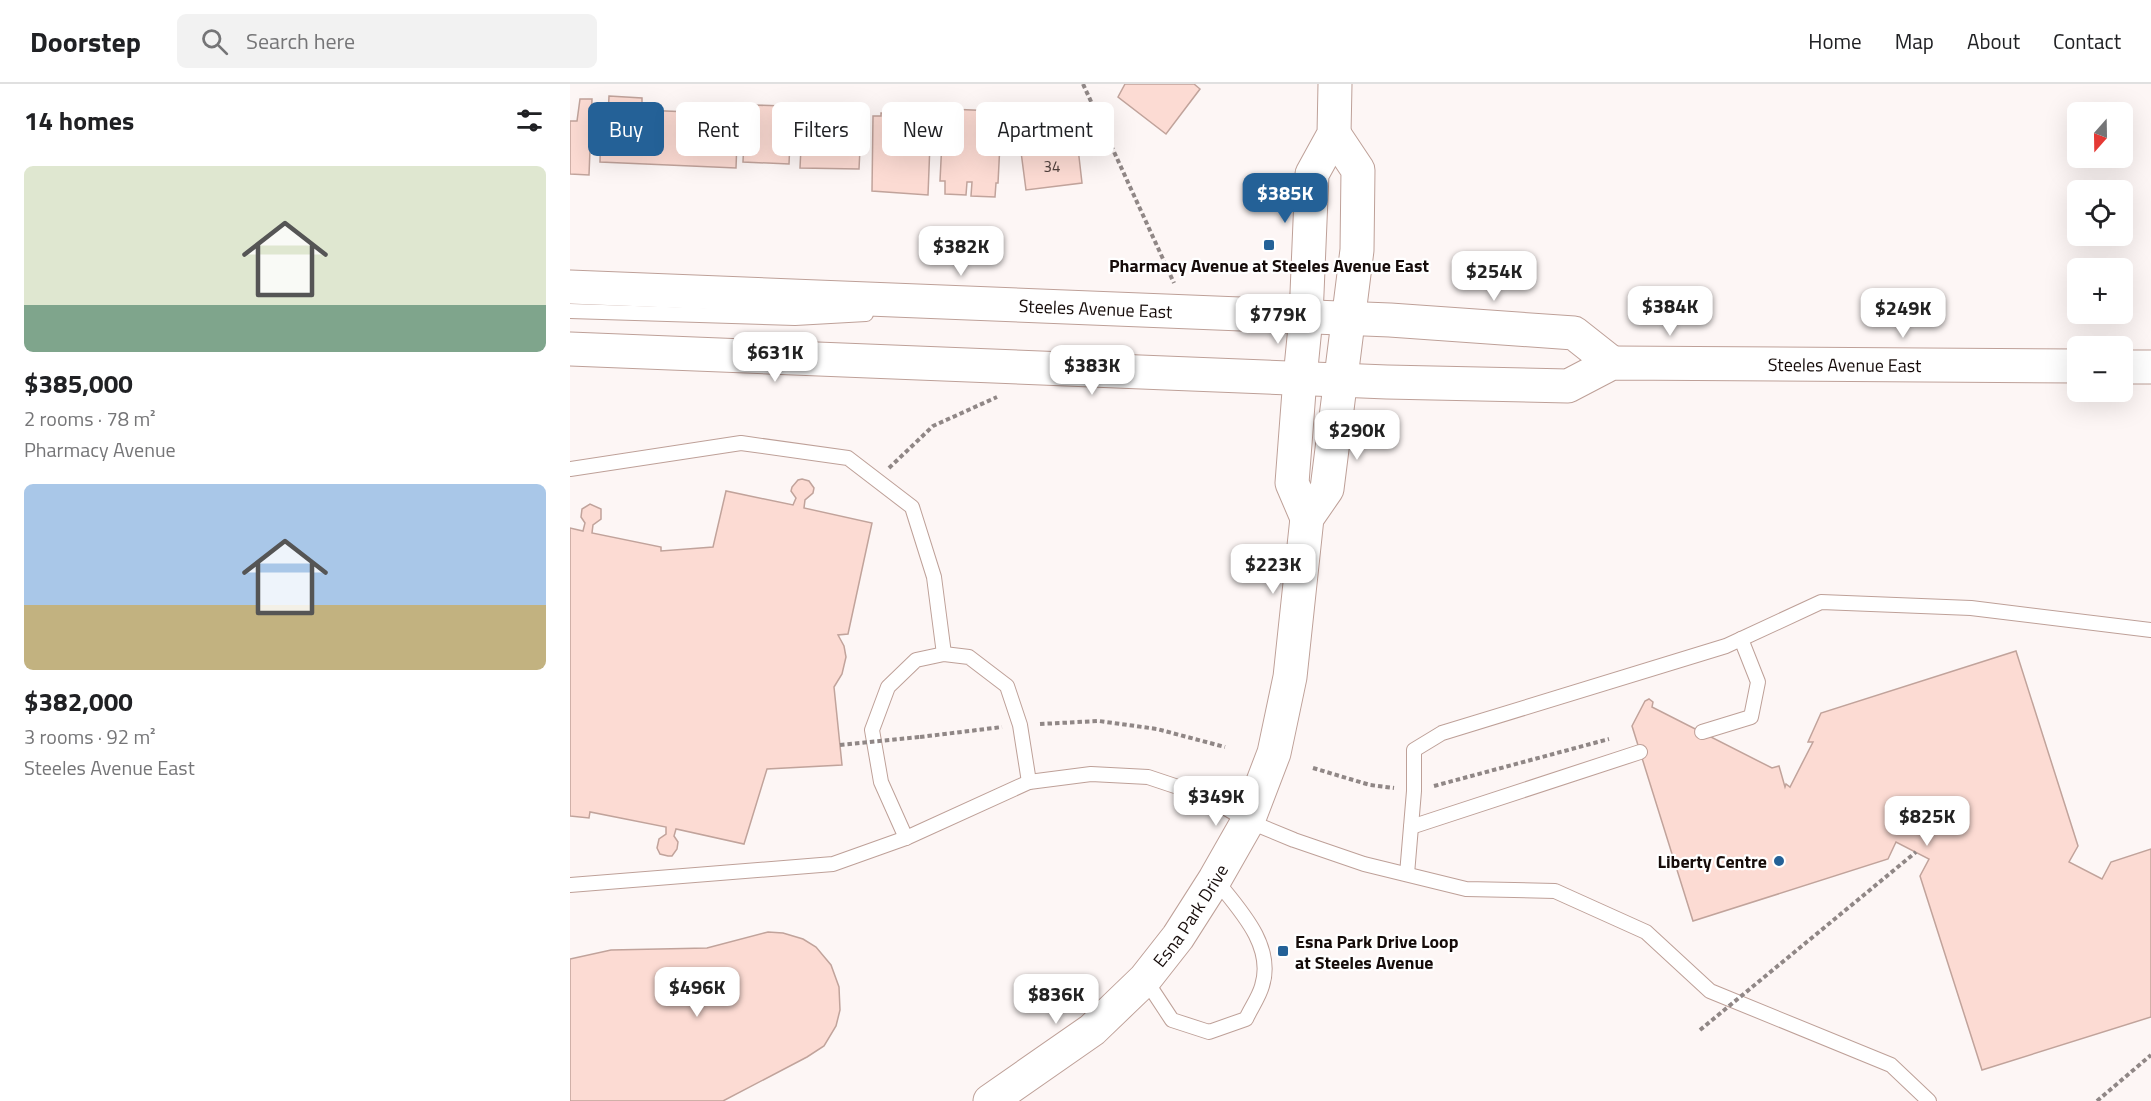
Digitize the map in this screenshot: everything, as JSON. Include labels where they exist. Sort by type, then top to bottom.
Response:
[{"type":"main road","points":[[1334,134],[1335,84]]},
{"type":"main road","name":"Esna Park Drive","points":[[990,1101],[1038,1070],[1092,1030],[1146,979],[1178,937],[1248,821],[1274,753],[1290,677],[1307,518],[1327,489],[1357,250],[1358,170],[1334,134],[1312,174],[1306,317],[1292,483],[1307,518]]},
{"type":"main road","name":"Steeles Avenue East","points":[[570,287],[1390,320],[1574,333],[1612,363]]},
{"type":"main road","name":"Steeles Avenue East","points":[[570,349],[1342,380],[1568,386],[1612,363],[2067,366]]},
{"type":"main road","points":[[2133,367],[2151,367]]},
{"type":"lane","points":[[570,311],[795,318],[1003,305]]},
{"type":"lane","points":[[570,469],[741,443],[848,458],[912,507],[934,577],[944,654]]},
{"type":"lane","points":[[1407,874],[1414,791],[1414,750],[1442,733],[1726,646],[1821,602],[1971,608],[2151,630]]},
{"type":"lane","points":[[1702,732],[1751,717],[1758,682],[1741,639]]},
{"type":"lane","points":[[906,838],[881,782],[872,730],[888,687],[916,660],[944,654],[969,657],[1007,686],[1020,725],[1029,782]]},
{"type":"lane","points":[[1411,827],[1640,752]]},
{"type":"lane","points":[[570,885],[833,864],[906,838],[1029,782],[1091,774],[1148,777],[1205,796],[1248,821],[1294,840],[1364,864],[1466,889],[1555,891],[1646,932],[1710,991],[1891,1065],[1929,1101]]},
{"type":"lane","points":[[1146,979],[1172,1020],[1209,1032],[1246,1019],[1263,985],[1265,962],[1252,926],[1215,879]]},
{"type":"path","points":[[1083,84],[1174,283]]},
{"type":"path","points":[[877,480],[933,426],[1000,395]]},
{"type":"path","points":[[840,746],[1020,725],[1100,721],[1157,729],[1225,747]]},
{"type":"path","points":[[1313,768],[1370,785],[1414,791],[1615,738],[1624,757]]},
{"type":"path","points":[[1700,1030],[1916,852]]},
{"type":"path","points":[[2097,1101],[2151,1055]]},
{"type":"building","points":[[1125,84],[1194,84],[1200,89],[1166,134],[1118,97]]},
{"type":"building","points":[[609,96],[642,98],[642,102],[609,102]]},
{"type":"building","points":[[580,99],[592,99],[592,102],[588,102],[589,175],[570,174],[570,121],[577,121]]},
{"type":"building","points":[[760,105],[772,106],[772,156],[789,156],[789,164],[743,162],[743,156],[760,156]]},
{"type":"building","points":[[964,110],[976,110],[976,156],[999,156],[995,197],[971,196],[972,182],[967,182],[966,195],[945,194],[945,181],[940,181],[941,156],[964,156]]},
{"type":"building","points":[[664,111],[676,111],[676,156],[736,156],[736,168],[600,162],[600,156],[664,156]]},
{"type":"building","points":[[882,113],[882,156],[930,156],[928,195],[872,191],[873,116],[881,116]]},
{"type":"building","points":[[801,156],[860,156],[859,169],[800,168]]},
{"type":"building","points":[[1022,156],[1079,156],[1082,183],[1026,190]]},
{"type":"building","points":[[802,479],[809,481],[814,488],[813,493],[805,500],[804,508],[872,523],[848,634],[838,635],[844,646],[846,657],[842,674],[834,687],[842,765],[767,769],[744,844],[676,829],[674,836],[678,842],[677,849],[672,856],[668,856],[660,854],[657,848],[659,839],[666,834],[666,827],[590,812],[589,818],[570,816],[570,528],[583,531],[585,523],[581,517],[582,509],[590,504],[601,509],[601,519],[593,525],[592,533],[661,547],[661,551],[713,547],[726,491],[793,505],[796,498],[791,491],[792,487]]},
{"type":"building","name":"Liberty Centre","points":[[2016,651],[2078,846],[2069,862],[2102,879],[2111,862],[2151,849],[2151,1017],[1982,1070],[1920,876],[1929,859],[1896,842],[1888,859],[1693,921],[1632,726],[1645,701],[1649,699],[1653,702],[1652,707],[1772,768],[1779,766],[1785,787],[1786,784],[1790,787],[1813,742],[1808,742],[1821,713]]},
{"type":"building","points":[[768,932],[783,933],[803,939],[816,947],[831,965],[839,987],[840,1010],[836,1026],[824,1046],[723,1101],[570,1101],[570,959],[611,950],[707,948]]},
{"type":"place","name":"Pharmacy Avenue at Steeles Avenue East","points":[[1269,245]]},
{"type":"place","name":"Liberty Centre","points":[[1779,861]]},
{"type":"place","name":"Esna Park Drive Loop at Steeles Avenue","points":[[1283,951]]}]
